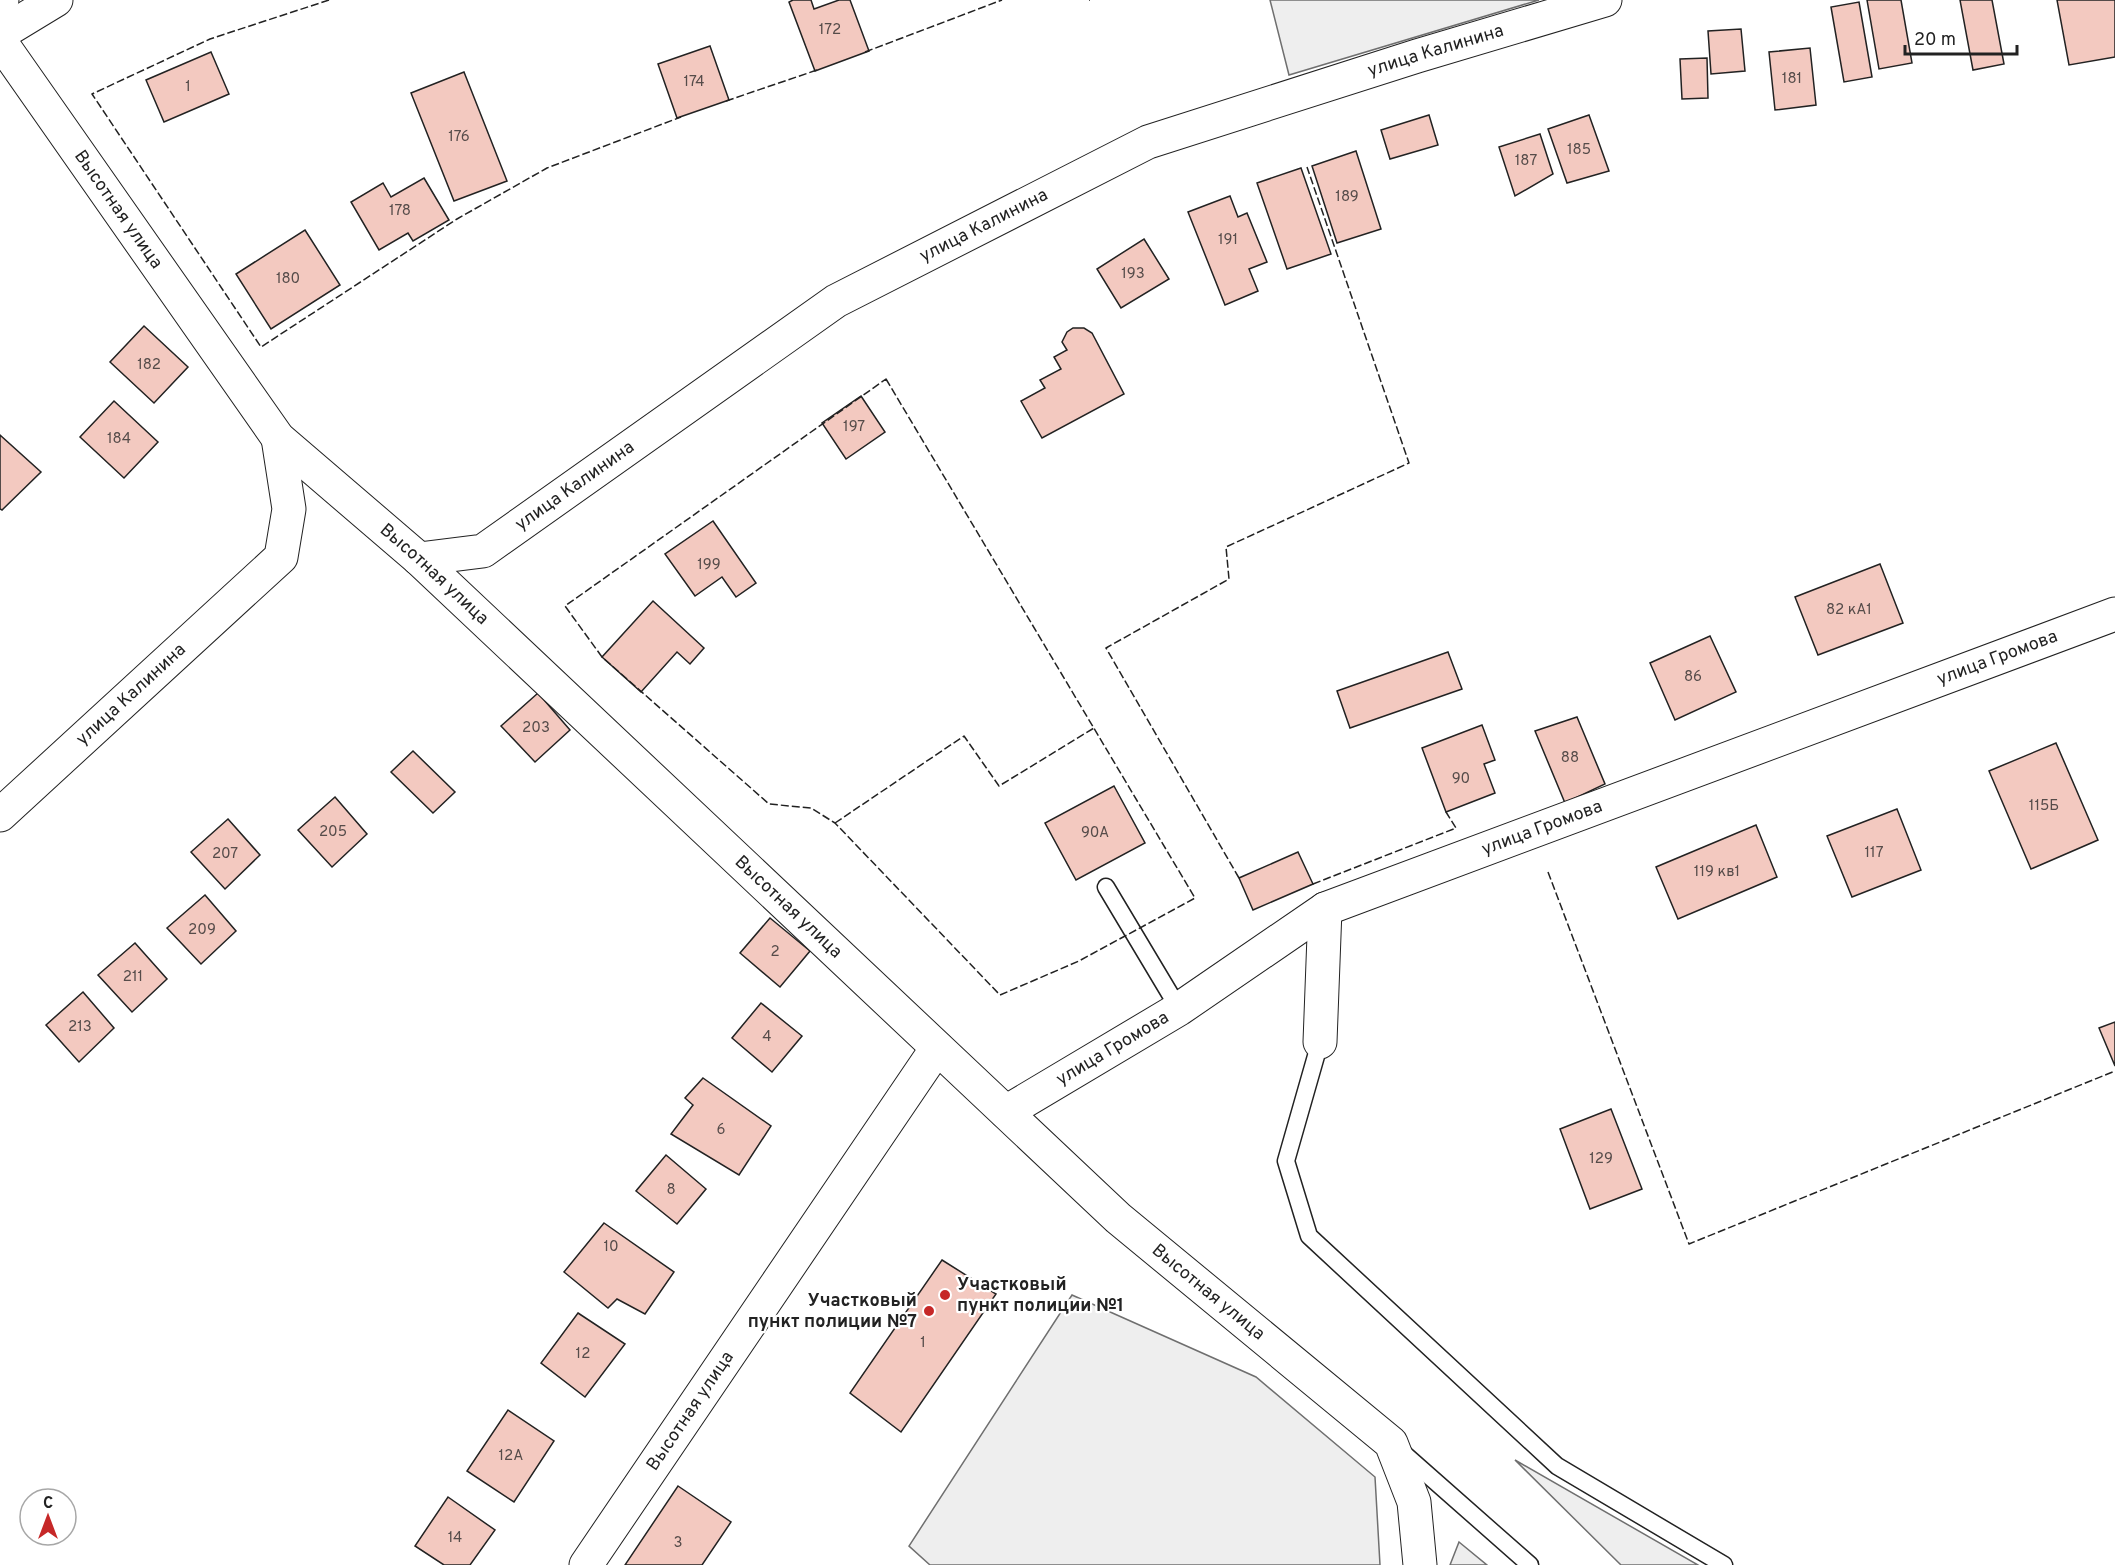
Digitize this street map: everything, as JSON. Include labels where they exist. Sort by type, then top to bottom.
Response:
[{"type":"street","points":[[0,34],[56,0]]},
{"type":"street","name":"улица Калинина","points":[[419,559],[483,551],[836,301],[1148,142],[1417,56],[1605,0]]},
{"type":"street","name":"Высотная улица","points":[[0,42],[278,438],[419,559],[1118,1218],[1391,1443],[1414,1502],[1420,1565]]},
{"type":"street","name":"улица Калинина","points":[[0,815],[280,557],[289,509],[278,438]]},
{"type":"street","name":"улица Громова","points":[[1006,1112],[1179,1009],[1325,909],[2115,614]]},
{"type":"street","points":[[1320,1042],[1325,909]]},
{"type":"street","name":"Высотная улица","points":[[586,1565],[937,1048]]},
{"type":"lane","points":[[1106,887],[1179,1009]]},
{"type":"lane","points":[[1320,1042],[1286,1161],[1309,1236],[1557,1466],[1724,1565]]},
{"type":"lane","points":[[1391,1443],[1530,1565]]},
{"type":"shaded area","points":[[1270,0],[1539,0],[1289,75]]},
{"type":"shaded area","points":[[1072,1295],[1256,1377],[1375,1477],[1380,1565],[930,1565],[909,1546]]},
{"type":"shaded area","points":[[1515,1460],[1698,1565],[1621,1565]]},
{"type":"shaded area","points":[[1459,1542],[1487,1565],[1450,1565]]},
{"type":"building","points":[[811,0],[814,9],[839,0],[850,0],[869,51],[815,71],[789,2]]},
{"type":"building","points":[[1867,0],[1901,0],[1912,63],[1879,69]]},
{"type":"building","points":[[1960,0],[1992,0],[2004,64],[1973,70]]},
{"type":"building","points":[[2057,0],[2115,0],[2115,57],[2069,65]]},
{"type":"building","points":[[1859,2],[1872,77],[1844,82],[1831,7]]},
{"type":"building","points":[[1741,29],[1745,71],[1711,74],[1708,31]]},
{"type":"building","points":[[710,46],[729,100],[677,118],[658,64]]},
{"type":"building","points":[[1810,48],[1816,105],[1775,110],[1769,52]]},
{"type":"building","points":[[211,52],[229,94],[164,122],[146,80]]},
{"type":"building","points":[[1707,58],[1708,98],[1682,99],[1680,59]]},
{"type":"building","points":[[464,72],[507,181],[454,201],[411,93]]},
{"type":"building","points":[[1429,115],[1438,145],[1390,159],[1381,130]]},
{"type":"building","points":[[1589,115],[1609,171],[1567,183],[1548,129]]},
{"type":"building","points":[[1540,134],[1553,174],[1515,196],[1499,147]]},
{"type":"building","points":[[1356,151],[1381,229],[1337,243],[1312,166]]},
{"type":"building","points":[[1301,168],[1331,254],[1287,269],[1257,183]]},
{"type":"building","points":[[424,178],[449,220],[413,241],[408,233],[379,250],[351,202],[383,183],[391,197]]},
{"type":"building","points":[[1230,196],[1238,217],[1247,213],[1267,262],[1249,269],[1258,291],[1225,305],[1188,212]]},
{"type":"building","points":[[305,230],[340,285],[271,329],[236,274]]},
{"type":"building","points":[[1144,239],[1169,279],[1121,308],[1097,269]]},
{"type":"building","points":[[144,326],[188,367],[154,403],[110,362]]},
{"type":"building","points":[[1073,328],[1084,328],[1092,333],[1124,394],[1042,438],[1021,401],[1045,388],[1040,380],[1061,369],[1054,357],[1067,350],[1062,342],[1067,332]]},
{"type":"building","points":[[861,396],[885,432],[846,459],[822,423]]},
{"type":"building","points":[[114,401],[158,442],[124,478],[80,437]]},
{"type":"building","points":[[0,435],[41,472],[2,510],[0,509]]},
{"type":"building","points":[[713,521],[756,583],[736,597],[722,577],[695,596],[665,554]]},
{"type":"building","points":[[1880,564],[1903,623],[1818,655],[1795,597]]},
{"type":"building","points":[[653,601],[704,648],[690,664],[677,652],[641,692],[602,657]]},
{"type":"building","points":[[1710,636],[1736,692],[1675,720],[1650,663]]},
{"type":"building","points":[[1448,652],[1462,689],[1350,728],[1337,691]]},
{"type":"building","points":[[538,693],[570,730],[535,762],[501,726]]},
{"type":"building","points":[[1577,717],[1605,784],[1565,803],[1535,731]]},
{"type":"building","points":[[1482,725],[1495,760],[1484,764],[1495,793],[1446,812],[1422,748]]},
{"type":"building","points":[[2056,743],[2098,840],[2031,869],[1989,771]]},
{"type":"building","points":[[413,751],[455,792],[433,813],[391,772]]},
{"type":"building","points":[[1114,786],[1145,843],[1076,880],[1045,823]]},
{"type":"building","points":[[335,797],[367,834],[332,867],[298,830]]},
{"type":"building","points":[[1897,809],[1921,870],[1852,897],[1827,836]]},
{"type":"building","points":[[228,819],[260,855],[225,889],[191,852]]},
{"type":"building","points":[[1756,825],[1777,877],[1678,919],[1656,867]]},
{"type":"building","points":[[1298,852],[1313,884],[1253,910],[1239,878]]},
{"type":"building","points":[[205,895],[236,931],[201,964],[167,928]]},
{"type":"building","points":[[770,918],[810,951],[780,987],[740,953]]},
{"type":"building","points":[[135,943],[167,979],[132,1012],[98,975]]},
{"type":"building","points":[[83,992],[114,1028],[79,1062],[46,1025]]},
{"type":"building","points":[[761,1003],[802,1036],[772,1072],[732,1038]]},
{"type":"building","points":[[2115,1022],[2115,1066],[2099,1028]]},
{"type":"building","points":[[703,1078],[771,1126],[739,1175],[671,1134],[693,1105],[685,1098]]},
{"type":"building","points":[[1611,1109],[1642,1189],[1590,1209],[1560,1129]]},
{"type":"building","points":[[666,1155],[706,1189],[677,1224],[636,1191]]},
{"type":"building","points":[[604,1223],[674,1272],[645,1314],[617,1299],[608,1308],[564,1272]]},
{"type":"building","points":[[942,1260],[996,1294],[901,1432],[850,1393]]},
{"type":"building","points":[[578,1313],[625,1344],[585,1397],[541,1363]]},
{"type":"building","points":[[508,1410],[554,1441],[514,1502],[467,1471]]},
{"type":"building","points":[[678,1486],[731,1522],[702,1565],[625,1565]]},
{"type":"building","points":[[448,1497],[495,1530],[470,1565],[444,1565],[415,1546]]},
{"type":"fence","points":[[329,0],[210,39],[92,94],[261,347],[457,219],[547,168],[681,117]]},
{"type":"fence","points":[[865,52],[1002,0]]},
{"type":"fence","points":[[726,101],[817,70]]},
{"type":"fence","points":[[1239,878],[1106,648],[1229,579],[1226,547],[1409,463],[1307,167]]},
{"type":"fence","points":[[886,379],[1195,898],[1079,961],[1000,995],[835,823],[811,808],[769,804],[602,657],[565,606],[886,379]]},
{"type":"fence","points":[[835,823],[964,736],[999,786],[1094,728]]},
{"type":"fence","points":[[1313,884],[1456,828],[1446,812]]},
{"type":"fence","points":[[1548,872],[1689,1244],[2115,1071]]},
{"type":"place","name":"Участковый пункт полиции №1","points":[[945,1295]]},
{"type":"place","name":"Участковый пункт полиции №7","points":[[929,1311]]}]
